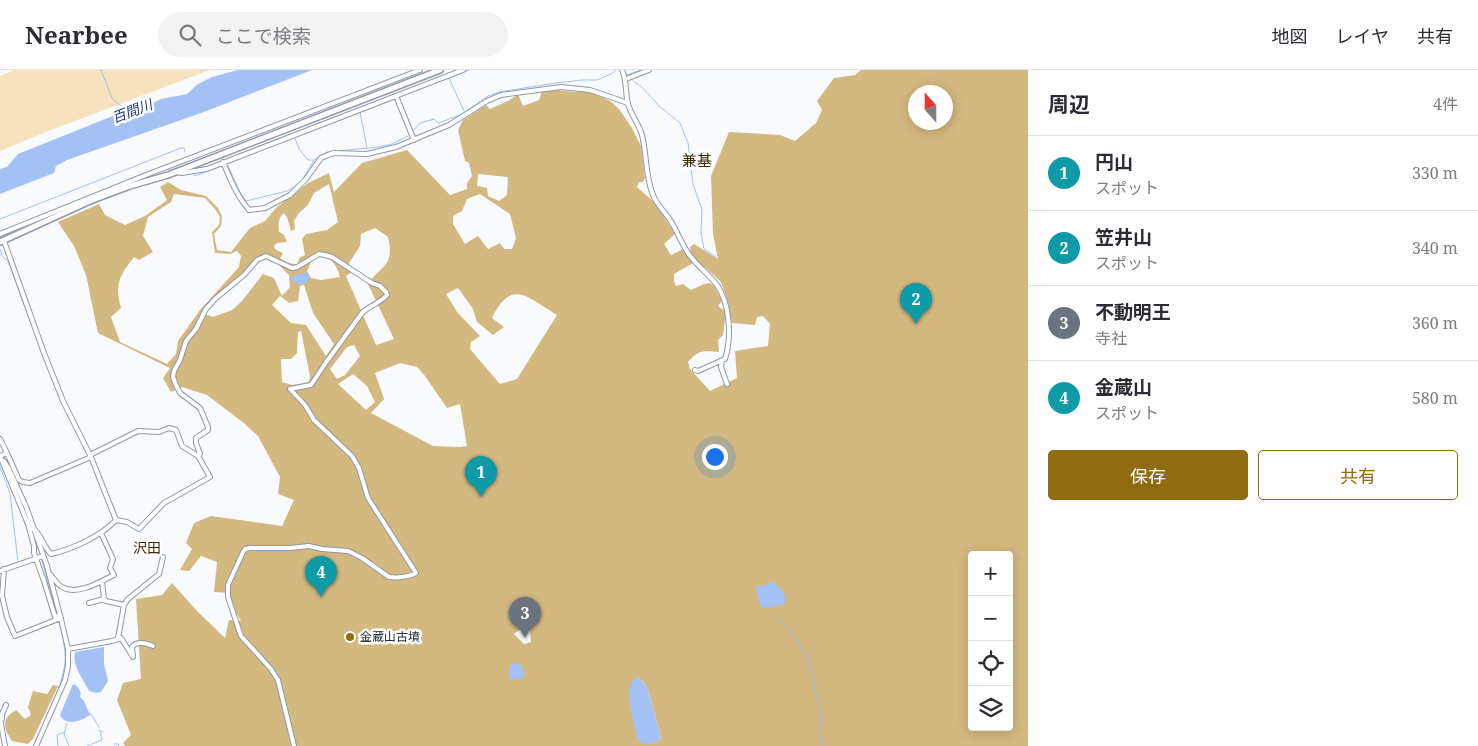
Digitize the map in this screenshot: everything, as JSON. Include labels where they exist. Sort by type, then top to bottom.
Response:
[{"type":"street","points":[[0,234],[146,175],[420,70]]},
{"type":"street","points":[[116,520],[90,456],[63,401],[2,242],[90,201],[175,172],[440,70]]},
{"type":"street","points":[[175,172],[182,174],[223,164],[463,70]]},
{"type":"street","points":[[622,70],[626,78],[628,103],[641,133],[645,150],[647,178],[653,195],[671,222],[690,257],[717,285],[727,308],[729,328],[725,359],[698,371],[695,370]]},
{"type":"street","points":[[626,78],[649,70]]},
{"type":"street","points":[[223,164],[242,201],[249,210],[253,210],[266,208],[290,194],[306,179],[322,158],[328,155],[334,153],[367,154],[396,147],[457,121],[487,100],[507,93],[556,87],[574,88],[590,90],[628,103]]},
{"type":"street","points":[[397,97],[414,140]]},
{"type":"street","points":[[198,456],[200,454],[196,438],[208,430],[208,427],[200,408],[180,393],[174,377],[174,371],[186,341],[196,329],[206,309],[214,299],[244,275],[256,260],[266,256],[292,268],[319,254],[324,255],[332,257],[358,275],[384,289],[387,295],[362,313],[310,385],[290,389],[305,405],[314,420],[352,456],[359,468],[368,498],[416,573],[390,577],[356,554],[348,551],[309,546],[250,548],[245,549],[243,552],[228,586],[228,598],[241,636],[271,669],[278,680],[294,746]]},
{"type":"street","points":[[722,361],[721,367],[727,384]]},
{"type":"street","points":[[0,440],[19,480],[30,483],[90,456],[138,431],[159,432],[169,428],[176,430],[182,446],[198,456],[210,477],[164,503],[139,528],[127,522],[116,520]]},
{"type":"street","points":[[0,456],[7,453]]},
{"type":"street","points":[[0,456],[10,469],[27,509],[54,617],[59,617]]},
{"type":"street","points":[[0,456],[40,557],[49,574],[60,586],[67,590],[80,589],[114,575],[110,568],[113,559],[101,533]]},
{"type":"street","points":[[33,528],[37,530],[51,554],[64,551],[101,533],[116,520]]},
{"type":"street","points":[[40,557],[2,570],[2,596],[7,617],[15,636],[59,617]]},
{"type":"street","points":[[118,638],[124,605],[128,599],[159,574],[163,558]]},
{"type":"street","points":[[36,746],[65,680],[68,666],[68,649],[49,574]]},
{"type":"street","points":[[102,581],[104,599]]},
{"type":"street","points":[[89,603],[104,599],[124,605]]},
{"type":"street","points":[[68,649],[121,638],[134,657],[132,647],[134,644],[140,642],[153,646]]},
{"type":"street","points":[[2,724],[2,714],[6,705]]},
{"type":"street","points":[[0,718],[6,746]]},
{"type":"shaded area","points":[[15,70],[210,70],[0,151],[0,76]]},
{"type":"shaded area","points":[[861,70],[1028,70],[1028,746],[125,746],[123,743],[131,735],[117,700],[123,683],[141,679],[136,599],[162,595],[172,583],[225,638],[229,620],[241,621],[234,609],[230,593],[214,592],[217,562],[201,556],[189,571],[180,570],[192,549],[186,543],[194,523],[211,516],[282,526],[294,500],[278,494],[280,477],[258,436],[245,424],[207,395],[182,387],[171,392],[163,378],[170,368],[98,333],[86,275],[74,246],[58,222],[99,204],[105,215],[125,225],[145,216],[167,200],[160,187],[168,182],[181,190],[206,196],[218,208],[222,216],[221,226],[214,234],[217,250],[231,252],[250,228],[265,221],[277,207],[308,183],[329,173],[334,192],[362,163],[407,150],[450,195],[467,189],[467,183],[472,176],[469,163],[465,161],[458,130],[463,120],[486,105],[490,109],[510,100],[518,94],[523,106],[539,100],[542,91],[583,91],[596,94],[610,101],[619,109],[641,146],[645,178],[643,182],[639,182],[637,187],[654,202],[675,234],[664,244],[671,255],[683,249],[693,263],[674,274],[676,286],[683,284],[691,290],[710,283],[714,286],[722,301],[718,306],[726,312],[723,335],[718,340],[719,352],[702,352],[695,355],[688,362],[690,369],[710,391],[737,378],[735,351],[768,346],[770,324],[763,316],[757,317],[755,325],[732,323],[728,302],[721,282],[691,255],[690,247],[694,244],[718,259],[713,234],[711,176],[729,132],[780,135],[795,141],[816,123],[822,110],[817,101],[834,78],[855,75]],"holes":[[[478,174],[508,177],[507,195],[499,201],[488,196],[487,188],[477,186]],[[329,184],[338,222],[327,230],[306,234],[302,239],[305,255],[299,258],[298,264],[295,264],[280,258],[283,254],[275,249],[274,246],[277,243],[287,242],[284,235],[279,232],[279,222],[284,213],[291,231],[295,229],[294,221],[299,213],[308,205],[314,193]],[[174,194],[205,198],[220,217],[219,225],[212,232],[215,253],[230,254],[237,251],[241,256],[239,267],[200,310],[178,341],[176,354],[167,364],[120,342],[111,317],[121,308],[118,286],[125,269],[134,257],[139,260],[153,252],[143,236],[148,217],[171,202]],[[480,194],[510,214],[516,238],[512,249],[504,249],[500,243],[488,249],[478,236],[465,244],[453,224],[453,216],[462,211],[467,199]],[[375,228],[388,237],[390,247],[390,254],[386,265],[368,284],[394,339],[376,345],[346,276],[352,272],[349,263],[360,246],[361,234]],[[322,256],[334,263],[340,277],[321,280],[311,278],[307,271],[312,260]],[[265,257],[276,262],[289,275],[290,287],[282,296],[274,278],[263,274],[242,301],[232,310],[213,317],[205,314],[214,302],[243,279]],[[304,285],[313,313],[334,344],[326,356],[306,325],[291,323],[272,305],[280,296],[289,303],[298,301],[300,286]],[[458,288],[473,309],[477,322],[493,335],[504,327],[492,318],[499,305],[514,295],[529,298],[557,315],[517,379],[500,384],[470,349],[471,342],[480,336],[457,312],[446,294]],[[301,331],[310,376],[309,382],[292,385],[282,382],[281,359],[291,359],[297,353],[298,332]],[[354,345],[360,356],[345,375],[337,379],[330,369],[347,347]],[[400,363],[417,367],[447,408],[460,404],[467,446],[433,446],[371,413],[384,399],[375,373]],[[353,374],[367,386],[375,402],[366,410],[338,384]],[[523,627],[530,631],[531,642],[524,644],[514,634]],[[638,677],[648,690],[661,737],[660,741],[636,730],[633,715]]]},
{"type":"shaded area","points":[[53,685],[58,686],[33,739],[28,744],[12,741],[5,727],[8,717],[16,710],[25,719],[31,715],[28,707],[33,691],[47,694]]},
{"type":"water","points":[[238,70],[312,70],[201,113],[67,160],[56,166],[54,173],[0,194],[0,169],[7,167],[18,154],[120,113],[123,121],[138,117],[149,105],[161,99],[187,94],[198,84],[212,77]]},
{"type":"water","points":[[306,272],[310,278],[307,283],[300,285],[291,280],[290,277]]},
{"type":"water","points":[[774,582],[784,593],[786,604],[765,608],[760,605],[756,590],[758,585],[762,587]]},
{"type":"water","points":[[104,647],[104,664],[108,681],[101,692],[96,693],[89,691],[78,672],[74,657],[75,652]]},
{"type":"water","points":[[515,662],[522,666],[525,677],[511,680],[509,677],[510,665]]},
{"type":"water","points":[[638,677],[648,690],[661,737],[660,741],[657,742],[644,743],[637,738],[629,695],[633,680]]},
{"type":"water","points":[[73,684],[77,686],[81,693],[80,697],[84,701],[90,715],[78,721],[70,722],[63,719],[60,715]]},
{"type":"waterway","name":"百間川","points":[[101,70],[112,98],[121,106],[125,120]]},
{"type":"waterway","points":[[399,97],[469,70]]},
{"type":"waterway","points":[[414,130],[420,123],[434,119],[439,123],[462,114],[488,96],[499,92],[556,83],[597,80],[616,70]]},
{"type":"waterway","points":[[624,70],[627,75]]},
{"type":"waterway","points":[[627,75],[641,70]]},
{"type":"waterway","points":[[449,78],[464,111]]},
{"type":"waterway","points":[[633,81],[680,123],[688,143],[693,184],[702,210],[701,232],[704,249],[716,257]]},
{"type":"waterway","points":[[226,164],[395,99]]},
{"type":"waterway","points":[[360,112],[367,148]]},
{"type":"waterway","points":[[302,180],[314,160],[327,152],[378,147],[392,144],[408,136]]},
{"type":"waterway","points":[[295,138],[299,149],[307,159],[313,160]]},
{"type":"waterway","points":[[0,219],[181,148],[184,148],[185,152]]},
{"type":"waterway","points":[[227,164],[246,201],[287,191],[298,185]]},
{"type":"waterway","points":[[194,174],[195,176],[223,165]]},
{"type":"waterway","points":[[0,249],[2,254],[0,255]]},
{"type":"waterway","points":[[1,254],[8,261],[30,321]]},
{"type":"waterway","points":[[0,467],[10,493],[18,562]]},
{"type":"waterway","points":[[25,511],[40,554]]},
{"type":"waterway","points":[[41,558],[57,614]]},
{"type":"waterway","points":[[778,618],[797,638],[806,657],[821,709],[820,735],[824,746]]},
{"type":"waterway","points":[[36,741],[60,685],[63,673],[65,652],[59,621]]},
{"type":"waterway","points":[[90,713],[99,727]]},
{"type":"waterway","points":[[67,723],[64,734],[69,746]]},
{"type":"waterway","points":[[99,730],[103,732]]},
{"type":"waterway","points":[[87,746],[102,740],[100,731]]},
{"type":"waterway","points":[[58,746],[57,735],[65,732]]},
{"type":"waterway","points":[[114,744],[119,746]]},
{"type":"place","name":"笠井山","points":[[916,324]]},
{"type":"place","name":"円山","points":[[481,497]]},
{"type":"place","name":"金蔵山","points":[[321,597]]},
{"type":"place","name":"金蔵山古墳","points":[[350,637]]},
{"type":"place","name":"不動明王","points":[[525,638]]},
{"type":"district","name":"兼基","points":[[697,161]]},
{"type":"district","name":"沢田","points":[[147,548]]}]
